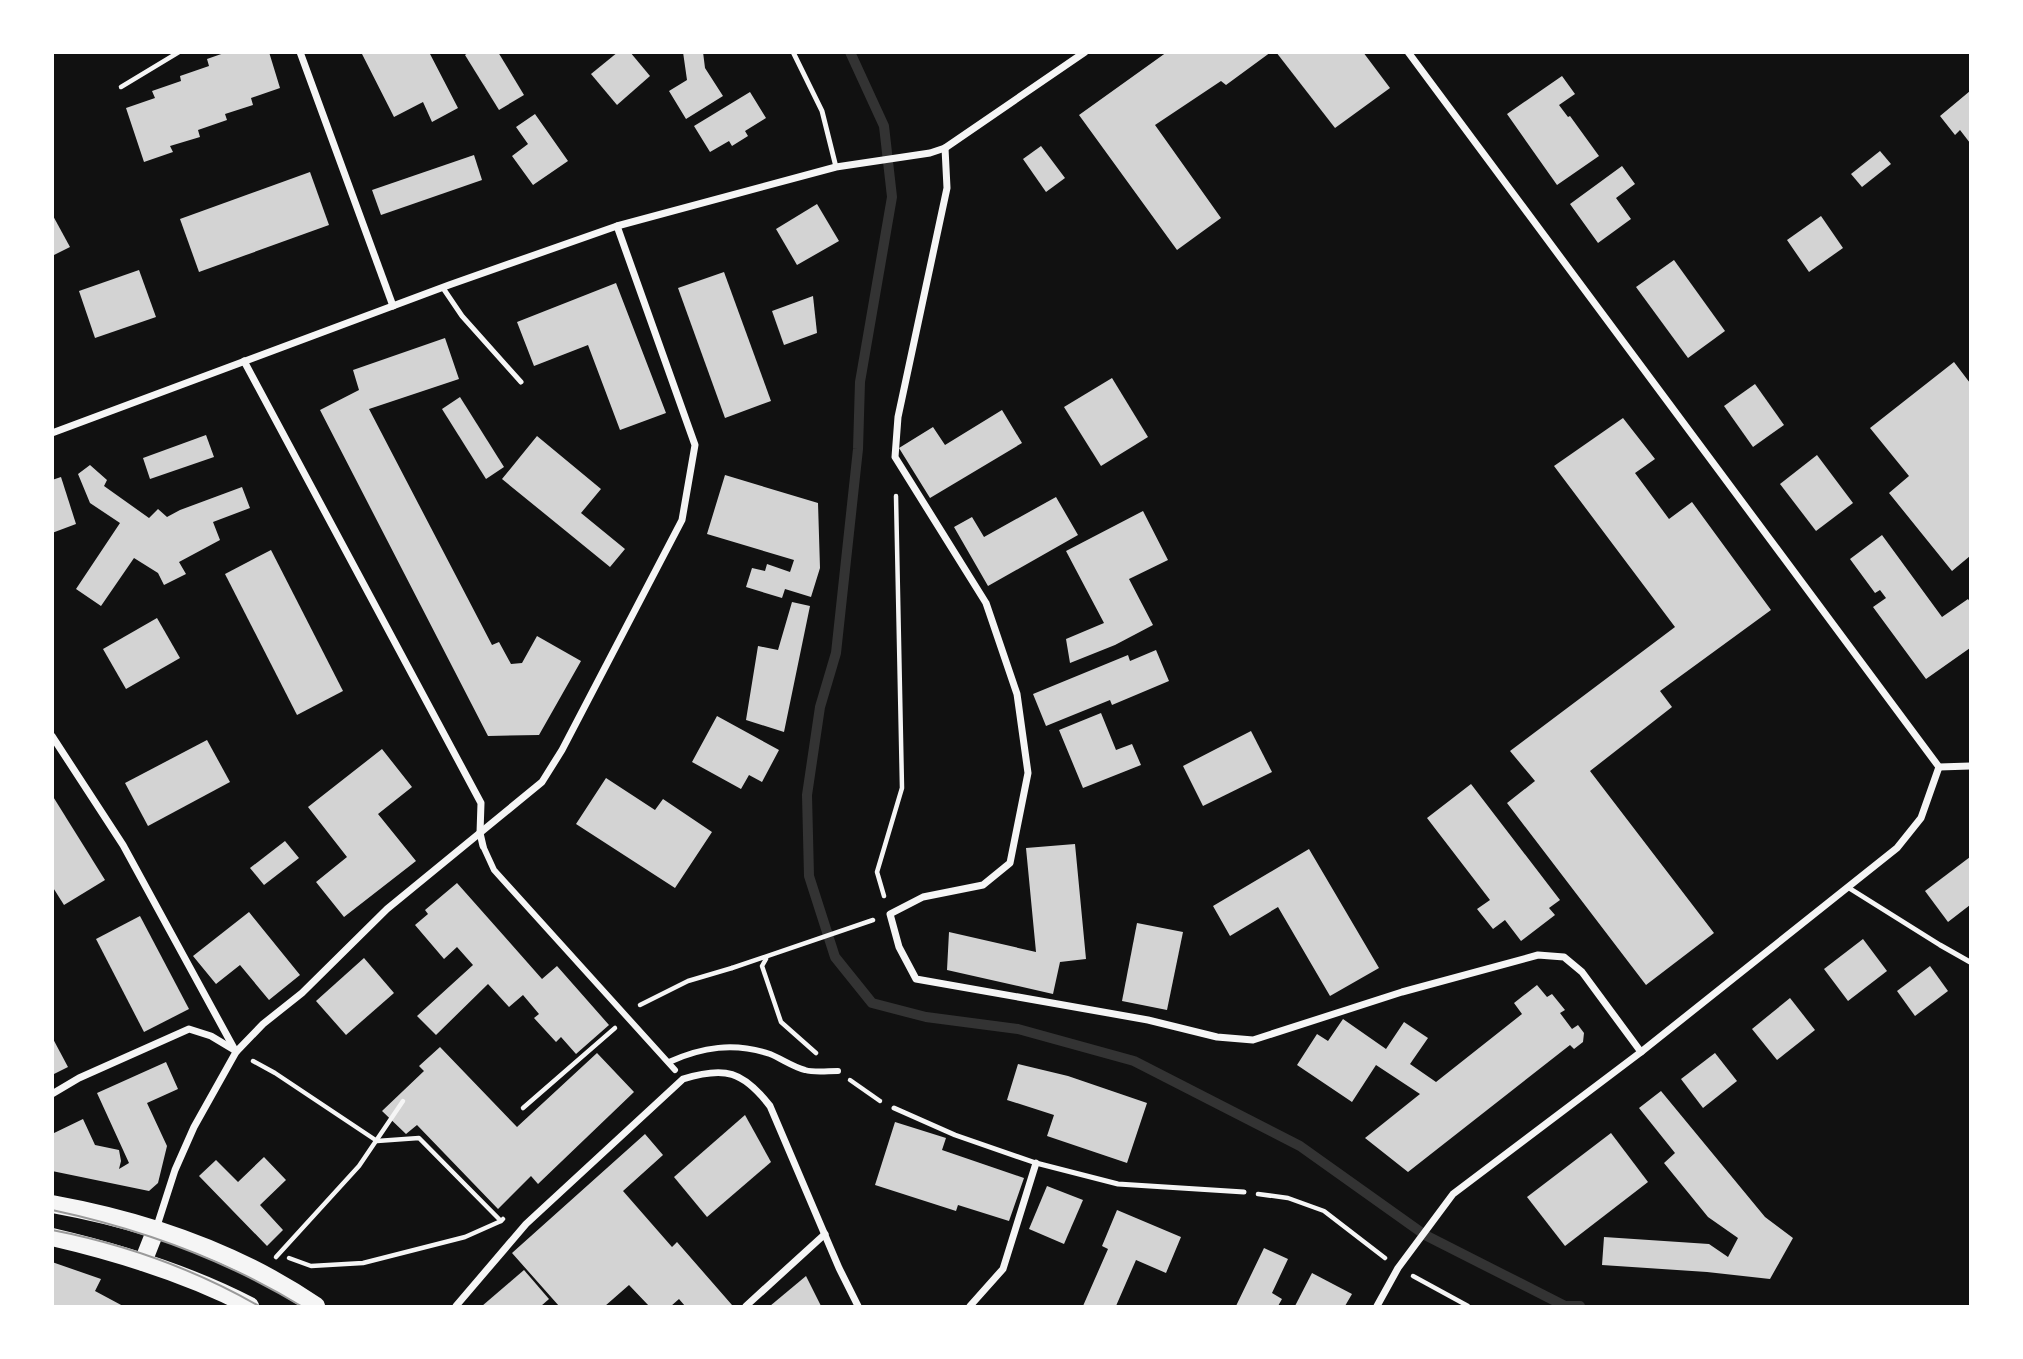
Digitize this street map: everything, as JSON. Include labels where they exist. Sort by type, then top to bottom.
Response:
[{"type":"main road","points":[[52,1203],[156,1229],[246,1266],[316,1307]]},
{"type":"main road","points":[[143,1262],[156,1229]]},
{"type":"main road","points":[[52,1237],[143,1262],[203,1284],[250,1307]]},
{"type":"street","points":[[300,52],[393,306]]},
{"type":"street","points":[[52,433],[617,226],[836,167],[930,153],[945,148],[1085,52]]},
{"type":"street","points":[[1408,52],[1939,767]]},
{"type":"street","points":[[945,148],[947,188],[898,417],[895,457],[986,603],[1017,694],[1028,773],[1010,863],[983,884],[923,897],[890,914],[899,947],[916,979],[1148,1020],[1217,1037],[1253,1040],[1402,992],[1489,968],[1538,955],[1564,957],[1582,972],[1641,1052]]},
{"type":"street","points":[[156,1229],[175,1170],[194,1126],[236,1052],[263,1024],[302,993],[387,909],[542,782],[562,750],[682,520],[695,445],[617,226]]},
{"type":"street","points":[[244,361],[481,803],[480,833],[494,870],[675,1070]]},
{"type":"street","points":[[52,736],[123,845],[236,1052]]},
{"type":"street","points":[[1939,767],[1970,766]]},
{"type":"street","points":[[1377,1307],[1398,1268],[1453,1194],[1641,1052],[1897,848],[1921,818],[1939,767]]},
{"type":"street","points":[[52,1094],[79,1078],[189,1029],[211,1036],[236,1052]]},
{"type":"street","points":[[669,1062],[714,1047],[744,1048],[771,1055],[806,1071],[838,1071]]},
{"type":"street","points":[[456,1307],[526,1224],[683,1079],[705,1072],[731,1074],[754,1085],[770,1106],[858,1307]]},
{"type":"street","points":[[970,1307],[1003,1269],[1036,1163]]},
{"type":"street","points":[[746,1307],[825,1234]]},
{"type":"lane","points":[[793,52],[822,111],[836,167]]},
{"type":"lane","points":[[443,288],[469,324],[521,382]]},
{"type":"lane","points":[[1849,888],[1970,962]]},
{"type":"lane","points":[[894,1108],[955,1135],[1036,1163],[1118,1184],[1244,1192]]},
{"type":"path","points":[[121,87],[180,52]]},
{"type":"path","points":[[890,914],[877,872],[902,788],[895,457]]},
{"type":"path","points":[[523,1108],[638,1006],[688,981],[766,958],[863,923]]},
{"type":"path","points":[[732,968],[766,958]]},
{"type":"path","points":[[766,958],[762,965],[781,1022],[838,1071],[873,1097],[894,1108]]},
{"type":"path","points":[[236,1052],[275,1073],[377,1141],[419,1138],[500,1221]]},
{"type":"path","points":[[274,1260],[359,1166],[402,1101]]},
{"type":"path","points":[[1244,1192],[1288,1198],[1324,1211],[1398,1268],[1468,1307]]},
{"type":"path","points":[[278,1254],[311,1266],[363,1263],[465,1237],[500,1221],[510,1212]]},
{"type":"building","points":[[227,52],[269,52],[280,88],[251,98],[253,105],[225,114],[227,120],[198,130],[200,137],[170,146],[173,152],[144,162],[126,108],[155,98],[152,91],[181,81],[180,76],[209,66],[207,59]]},
{"type":"building","points":[[361,52],[429,52],[458,108],[432,122],[423,102],[394,117]]},
{"type":"building","points":[[469,52],[498,52],[524,95],[499,110],[465,55]]},
{"type":"building","points":[[618,52],[630,52],[650,76],[617,105],[591,74]]},
{"type":"building","points":[[683,52],[703,52],[705,68],[723,96],[686,119],[669,91],[687,80]]},
{"type":"building","points":[[1167,52],[1271,52],[1226,85],[1221,81],[1155,125],[1221,218],[1177,250],[1079,115]]},
{"type":"building","points":[[1276,52],[1363,52],[1390,88],[1335,128]]},
{"type":"building","points":[[1562,76],[1575,94],[1559,105],[1599,156],[1557,185],[1507,114]]},
{"type":"building","points":[[1970,91],[1970,143],[1960,130],[1955,135],[1940,116]]},
{"type":"building","points":[[750,92],[766,118],[745,131],[748,136],[732,146],[729,141],[710,152],[694,126]]},
{"type":"building","points":[[535,114],[568,161],[533,185],[512,156],[528,144],[516,127]]},
{"type":"building","points":[[1041,146],[1065,178],[1046,192],[1023,159]]},
{"type":"building","points":[[1880,151],[1891,164],[1862,187],[1851,174]]},
{"type":"building","points":[[474,155],[482,180],[381,215],[372,190]]},
{"type":"building","points":[[1622,166],[1635,184],[1616,198],[1631,219],[1598,243],[1570,204]]},
{"type":"building","points":[[310,172],[329,225],[199,272],[180,219]]},
{"type":"building","points":[[817,204],[839,241],[797,265],[776,229]]},
{"type":"building","points":[[52,214],[70,247],[52,256]]},
{"type":"building","points":[[1821,216],[1843,248],[1809,272],[1787,240]]},
{"type":"building","points":[[1674,260],[1725,331],[1688,358],[1636,287]]},
{"type":"building","points":[[139,270],[156,317],[95,338],[79,291]]},
{"type":"building","points":[[724,272],[771,401],[725,418],[678,288]]},
{"type":"building","points":[[616,283],[666,413],[620,430],[588,345],[534,366],[517,322]]},
{"type":"building","points":[[813,296],[817,333],[784,345],[772,311]]},
{"type":"building","points":[[445,338],[459,379],[369,409],[492,645],[499,642],[511,664],[522,663],[537,636],[581,661],[539,735],[488,736],[320,410],[359,390],[353,370]]},
{"type":"building","points":[[1954,362],[1970,383],[1970,556],[1952,571],[1889,493],[1909,476],[1870,428]]},
{"type":"building","points":[[1112,378],[1148,437],[1101,466],[1064,407]]},
{"type":"building","points":[[1755,384],[1784,425],[1753,447],[1724,406]]},
{"type":"building","points":[[460,397],[504,467],[486,479],[442,409]]},
{"type":"building","points":[[1002,410],[1022,443],[930,498],[899,448],[933,427],[945,445]]},
{"type":"building","points":[[1623,418],[1655,459],[1635,473],[1669,519],[1692,502],[1771,610],[1660,691],[1672,707],[1590,771],[1714,933],[1646,985],[1507,803],[1535,781],[1510,751],[1675,627],[1554,466]]},
{"type":"building","points":[[206,435],[214,457],[150,479],[143,458]]},
{"type":"building","points":[[537,436],[601,489],[581,513],[625,549],[610,567],[502,479]]},
{"type":"building","points":[[1817,455],[1853,503],[1816,531],[1780,484]]},
{"type":"building","points":[[90,465],[107,480],[104,486],[149,518],[158,509],[167,517],[242,487],[250,508],[213,522],[220,540],[179,562],[186,574],[164,585],[158,573],[134,558],[101,606],[76,589],[120,523],[90,503],[78,474]]},
{"type":"building","points":[[725,475],[818,503],[820,568],[811,597],[785,589],[782,598],[746,587],[752,568],[765,571],[767,564],[790,572],[794,560],[707,534]]},
{"type":"building","points":[[61,477],[76,524],[52,533],[52,480]]},
{"type":"building","points":[[1056,497],[1078,535],[988,586],[954,527],[972,517],[984,537]]},
{"type":"building","points":[[1143,511],[1168,560],[1129,579],[1153,625],[1115,645],[1070,663],[1066,639],[1104,623],[1066,551]]},
{"type":"building","points":[[1882,535],[1942,617],[1968,599],[1970,602],[1970,648],[1926,679],[1873,607],[1886,598],[1880,590],[1875,593],[1850,559]]},
{"type":"building","points":[[271,550],[343,691],[297,715],[225,574]]},
{"type":"building","points":[[792,602],[810,606],[784,732],[746,720],[758,646],[778,650]]},
{"type":"building","points":[[157,618],[180,658],[126,689],[103,649]]},
{"type":"building","points":[[1156,650],[1169,681],[1112,705],[1110,700],[1046,726],[1033,694],[1128,655],[1130,661]]},
{"type":"building","points":[[1101,713],[1116,750],[1132,744],[1141,765],[1083,788],[1059,730]]},
{"type":"building","points":[[717,716],[779,750],[762,782],[749,775],[741,789],[692,762]]},
{"type":"building","points":[[1251,731],[1272,772],[1203,806],[1183,766]]},
{"type":"building","points":[[207,740],[230,782],[148,826],[125,783]]},
{"type":"building","points":[[382,749],[412,787],[378,814],[416,861],[344,917],[316,882],[347,857],[308,807]]},
{"type":"building","points":[[606,778],[655,810],[663,799],[712,832],[675,888],[576,824]]},
{"type":"building","points":[[1471,784],[1560,900],[1549,908],[1555,915],[1521,941],[1505,920],[1493,929],[1477,909],[1490,900],[1427,818]]},
{"type":"building","points":[[52,795],[105,880],[64,905],[52,886]]},
{"type":"building","points":[[285,841],[299,858],[264,885],[250,868]]},
{"type":"building","points":[[1075,844],[1086,959],[1060,962],[1053,994],[947,970],[949,932],[1036,952],[1026,848]]},
{"type":"building","points":[[1309,849],[1379,968],[1330,996],[1278,907],[1230,936],[1213,906]]},
{"type":"building","points":[[1970,857],[1970,905],[1948,922],[1925,891]]},
{"type":"building","points":[[457,883],[542,979],[557,966],[609,1025],[576,1054],[561,1037],[556,1042],[534,1018],[539,1014],[523,995],[509,1007],[488,984],[436,1035],[417,1016],[473,965],[457,947],[444,959],[415,925],[428,914],[425,910]]},
{"type":"building","points":[[249,912],[300,975],[269,1000],[240,965],[216,984],[193,956]]},
{"type":"building","points":[[140,916],[189,1009],[144,1032],[96,939]]},
{"type":"building","points":[[1137,923],[1183,932],[1167,1010],[1122,1001]]},
{"type":"building","points":[[1863,939],[1887,971],[1848,1001],[1824,969]]},
{"type":"building","points":[[364,958],[394,993],[346,1035],[316,1001]]},
{"type":"building","points":[[1930,966],[1948,991],[1915,1016],[1897,991]]},
{"type":"building","points":[[1537,985],[1547,997],[1552,994],[1565,1010],[1560,1013],[1572,1029],[1578,1025],[1584,1033],[1583,1042],[1574,1049],[1570,1045],[1408,1172],[1365,1138],[1420,1094],[1376,1065],[1352,1102],[1297,1065],[1317,1034],[1328,1041],[1343,1019],[1386,1049],[1404,1022],[1428,1038],[1410,1064],[1436,1082],[1522,1014],[1514,1003]]},
{"type":"building","points":[[1790,998],[1815,1030],[1777,1060],[1752,1029]]},
{"type":"building","points":[[52,1037],[68,1067],[52,1075]]},
{"type":"building","points":[[440,1047],[517,1127],[597,1053],[634,1092],[538,1184],[531,1176],[498,1209],[417,1125],[406,1134],[382,1111],[424,1071],[419,1066]]},
{"type":"building","points":[[1715,1053],[1737,1081],[1703,1108],[1681,1079]]},
{"type":"building","points":[[166,1062],[178,1089],[147,1103],[167,1146],[158,1183],[149,1191],[52,1171],[52,1134],[83,1119],[95,1145],[119,1150],[119,1169],[129,1163],[97,1093]]},
{"type":"building","points":[[1018,1064],[1068,1076],[1147,1103],[1127,1163],[1047,1136],[1054,1115],[1007,1100]]},
{"type":"building","points":[[1661,1091],[1765,1217],[1793,1238],[1770,1279],[1602,1265],[1604,1237],[1709,1244],[1728,1257],[1738,1238],[1708,1217],[1664,1163],[1675,1153],[1639,1108]]},
{"type":"building","points":[[745,1115],[771,1162],[707,1217],[674,1177]]},
{"type":"building","points":[[895,1122],[946,1138],[942,1150],[1024,1178],[1009,1221],[958,1205],[956,1211],[875,1185]]},
{"type":"building","points":[[1611,1133],[1648,1182],[1565,1246],[1527,1197]]},
{"type":"building","points":[[645,1134],[663,1155],[623,1191],[672,1247],[677,1242],[732,1305],[685,1306],[679,1299],[671,1306],[649,1306],[629,1285],[605,1306],[559,1306],[512,1253]]},
{"type":"building","points":[[264,1157],[286,1180],[260,1205],[283,1230],[267,1246],[199,1176],[216,1160],[238,1182]]},
{"type":"building","points":[[1047,1186],[1083,1200],[1064,1244],[1029,1229]]},
{"type":"building","points":[[1117,1210],[1181,1237],[1166,1273],[1136,1260],[1116,1306],[1083,1306],[1108,1249],[1102,1246]]},
{"type":"building","points":[[1264,1248],[1288,1259],[1272,1293],[1282,1299],[1278,1306],[1236,1306]]},
{"type":"building","points":[[52,1262],[101,1279],[95,1291],[123,1306],[52,1305]]},
{"type":"building","points":[[524,1270],[549,1299],[541,1306],[482,1306]]},
{"type":"building","points":[[1312,1273],[1352,1294],[1345,1306],[1295,1306]]},
{"type":"building","points":[[806,1276],[821,1306],[770,1306]]},
{"type":"waterway","points":[[850,52],[884,126],[892,197],[860,382],[858,449],[836,653],[820,707],[807,795],[809,876],[835,957],[872,1003],[926,1017],[1018,1029],[1134,1061],[1300,1146],[1425,1235],[1565,1306],[1580,1306]]},
{"type":"tram line","points":[[52,1210],[150,1236],[212,1260],[301,1306]]},
{"type":"tram line","points":[[52,1230],[159,1260],[210,1281],[259,1306]]}]
